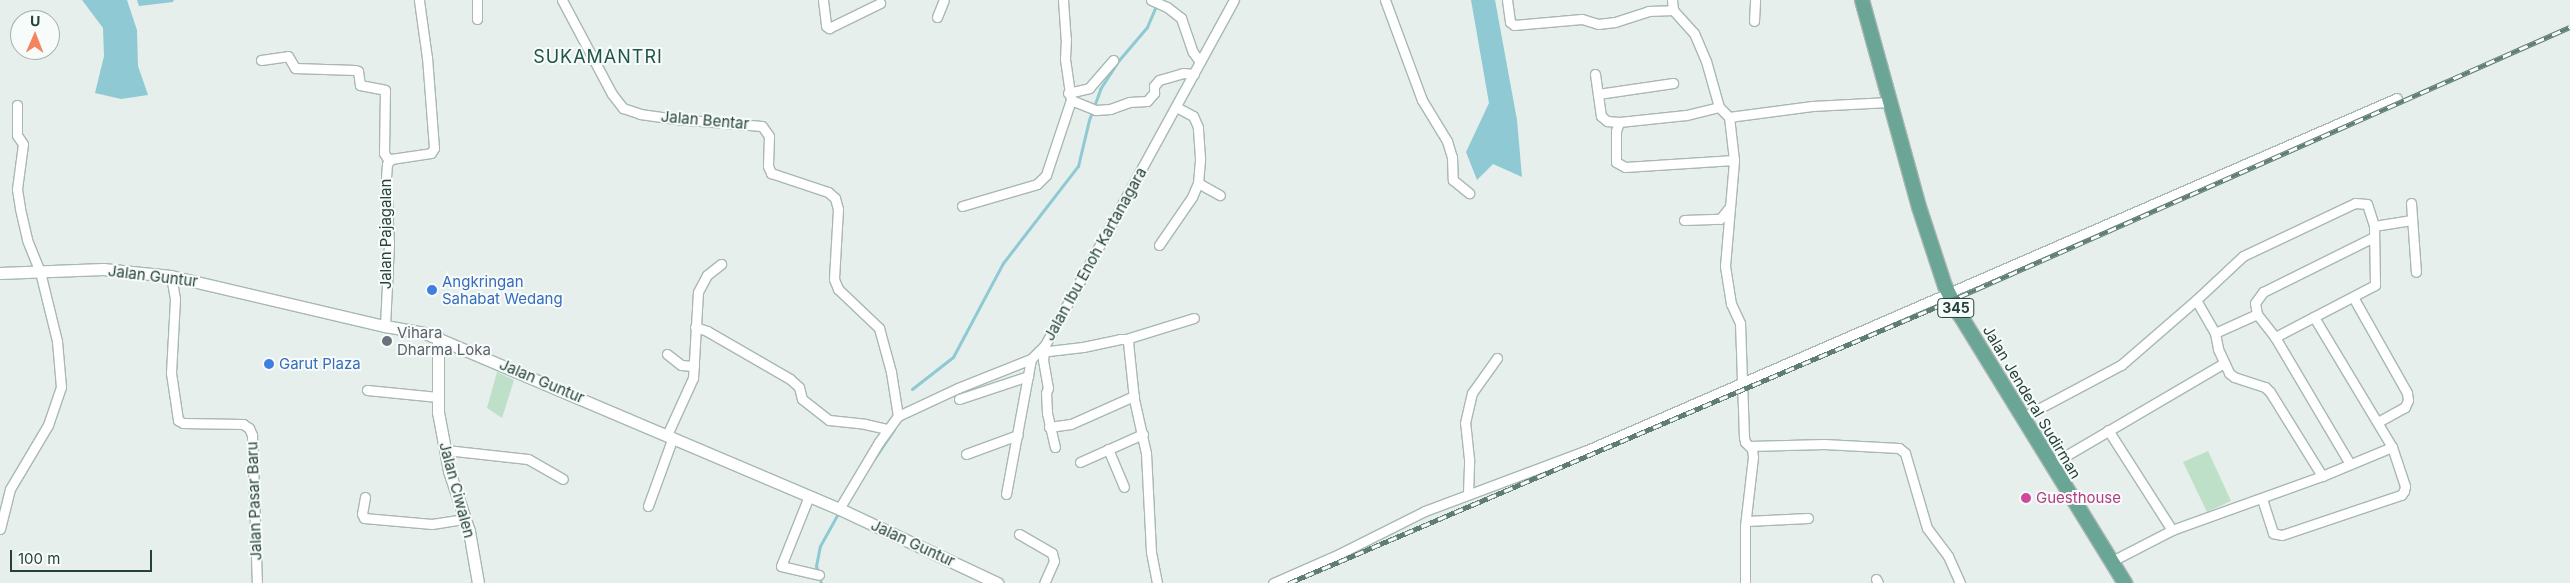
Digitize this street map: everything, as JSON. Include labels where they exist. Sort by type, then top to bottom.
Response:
[{"type":"main road","name":"Jalan Jenderal Sudirman","points":[[1862,0],[1919,207],[1949,293],[1960,316],[2023,417],[2050,465],[2125,583]]},
{"type":"street","name":"Jalan Pajagalan","points":[[385,326],[389,244],[386,178],[389,161],[433,150],[427,58],[419,0]]},
{"type":"street","points":[[476,0],[477,19]]},
{"type":"street","name":"Jalan Bentar","points":[[562,0],[612,94],[623,108],[640,114],[676,119],[762,126],[769,136],[768,166],[771,173],[828,192],[835,198],[838,208],[834,279],[838,288],[879,328],[891,372],[898,416]]},
{"type":"street","points":[[823,0],[829,28],[880,3]]},
{"type":"street","points":[[937,17],[944,0]]},
{"type":"street","points":[[962,206],[1037,184],[1046,175],[1070,97],[1063,0]]},
{"type":"street","points":[[1385,0],[1422,100],[1447,141],[1452,157],[1452,180],[1469,193]]},
{"type":"street","points":[[1508,0],[1512,25],[1582,19],[1598,24],[1648,11],[1673,10]]},
{"type":"street","points":[[1672,0],[1673,10],[1694,33],[1706,61],[1719,107],[1729,117],[1734,160],[1729,208],[1731,215],[1725,245],[1725,266],[1731,304],[1740,323],[1744,437],[1747,445],[1750,446],[1753,457],[1746,521],[1745,583]]},
{"type":"street","points":[[1754,0],[1754,21]]},
{"type":"street","points":[[1151,1],[1176,13],[1184,21],[1193,52],[1200,62]]},
{"type":"street","name":"Jalan Ibu Enoh Kartanagara","points":[[840,509],[887,429],[898,416],[958,388],[1031,359],[1042,352],[1194,74],[1230,2]]},
{"type":"street","points":[[260,60],[288,56],[295,68],[355,70],[358,71],[359,82],[362,87],[385,90],[384,153],[389,161]]},
{"type":"street","points":[[1070,97],[1089,88],[1113,60]]},
{"type":"street","points":[[1070,97],[1096,110],[1110,109],[1129,102],[1147,101],[1154,94],[1156,82],[1183,73],[1194,74]]},
{"type":"street","points":[[1595,74],[1604,119],[1620,122],[1686,115],[1719,107]]},
{"type":"street","points":[[1598,94],[1638,86],[1673,83]]},
{"type":"street","points":[[1273,583],[1339,554],[1425,511],[1468,494],[1529,474],[1585,451],[2397,98]]},
{"type":"street","points":[[1729,117],[1812,106],[1889,102]]},
{"type":"street","points":[[0,529],[10,489],[48,425],[60,387],[57,341],[40,272],[27,240],[17,189],[23,144],[18,139],[16,130],[17,105]]},
{"type":"street","points":[[1159,245],[1192,197],[1198,183],[1200,158],[1198,127],[1193,116],[1176,107]]},
{"type":"street","points":[[1620,122],[1616,131],[1616,162],[1619,165],[1625,167],[1734,160]]},
{"type":"street","points":[[1198,183],[1220,195]]},
{"type":"street","points":[[2023,417],[2121,365],[2243,256],[2355,203],[2367,204],[2374,226],[2372,238],[2375,286],[2275,337]]},
{"type":"street","points":[[2411,203],[2416,272]]},
{"type":"street","points":[[1684,220],[1720,218],[1729,208]]},
{"type":"street","points":[[2374,226],[2412,220]]},
{"type":"street","points":[[2350,464],[2275,337],[2257,314],[2255,303],[2263,292],[2372,238]]},
{"type":"street","points":[[648,506],[670,436],[692,386],[695,327],[700,286],[707,275],[721,264]]},
{"type":"street","name":"Jalan Guntur","points":[[0,273],[65,269],[138,271],[171,276],[438,337],[840,509],[997,583]]},
{"type":"street","name":"Jalan Pasar Baru","points":[[171,276],[175,299],[171,373],[178,420],[183,423],[243,424],[249,428],[252,435],[257,583]]},
{"type":"street","points":[[2353,297],[2406,393],[2408,400],[2405,407],[2378,422]]},
{"type":"street","points":[[2196,300],[2215,334],[2224,364],[2234,378],[2265,387],[2270,392],[2322,476]]},
{"type":"street","points":[[2215,334],[2257,314]]},
{"type":"street","points":[[2262,499],[2273,533],[2282,535],[2401,495],[2405,486],[2392,447],[2314,317]]},
{"type":"street","points":[[1055,447],[1049,426],[1042,352],[1126,339],[1194,318]]},
{"type":"street","points":[[695,327],[707,330],[790,379],[799,386],[802,399],[829,420],[865,424],[887,429]]},
{"type":"street","name":"Jalan Ciwalen","points":[[438,337],[438,396],[449,471],[465,519],[478,583]]},
{"type":"street","points":[[1126,339],[1134,396],[1143,434],[1148,478],[1151,552],[1157,583]]},
{"type":"street","points":[[667,354],[681,365],[694,366]]},
{"type":"street","points":[[1468,494],[1465,423],[1472,393],[1497,358]]},
{"type":"street","points":[[1006,494],[1031,359]]},
{"type":"street","points":[[2050,465],[2224,364]]},
{"type":"street","points":[[959,399],[1028,376]]},
{"type":"street","points":[[367,390],[438,396]]},
{"type":"street","points":[[1049,426],[1071,424],[1134,396]]},
{"type":"street","points":[[2108,430],[2172,530]]},
{"type":"street","points":[[1080,462],[1143,434]]},
{"type":"street","points":[[966,454],[1018,435]]},
{"type":"street","points":[[1750,446],[1824,444],[1899,448],[1905,453],[1927,528],[1948,556],[1960,583]]},
{"type":"street","points":[[2110,562],[2172,530],[2262,499],[2392,447]]},
{"type":"street","points":[[446,450],[528,459],[563,479]]},
{"type":"street","points":[[1108,450],[1124,487]]},
{"type":"street","points":[[808,496],[781,566],[819,575]]},
{"type":"street","points":[[365,497],[362,514],[364,518],[432,524],[465,519]]},
{"type":"street","points":[[1746,521],[1808,518]]},
{"type":"street","points":[[1018,534],[1052,552],[1054,560],[1044,583]]},
{"type":"green space","points":[[497,372],[514,380],[502,418],[487,408]]},
{"type":"green space","points":[[2208,451],[2231,501],[2207,512],[2183,462]]},
{"type":"water","points":[[82,0],[127,0],[137,30],[138,66],[148,95],[121,99],[95,93],[104,56],[103,28]]},
{"type":"water","points":[[137,0],[174,0],[173,2],[139,6]]},
{"type":"water","points":[[1471,0],[1495,0],[1517,120],[1522,177],[1493,164],[1477,180],[1466,152],[1489,103]]},
{"type":"waterway","points":[[912,389],[953,357],[1003,263],[1078,166],[1089,120],[1100,89],[1119,60],[1147,27],[1157,3]]},
{"type":"waterway","points":[[874,459],[894,429]]},
{"type":"waterway","points":[[821,583],[816,566],[820,546],[839,512]]},
{"type":"railway","points":[[1289,583],[1943,304],[2570,27]]},
{"type":"place","name":"Angkringan Sahabat Wedang","points":[[432,290]]},
{"type":"place","name":"Vihara Dharma Loka","points":[[387,341]]},
{"type":"place","name":"Garut Plaza","points":[[269,364]]},
{"type":"place","name":"Guesthouse","points":[[2026,498]]},
{"type":"district","name":"SUKAMANTRI","points":[[598,57]]}]
